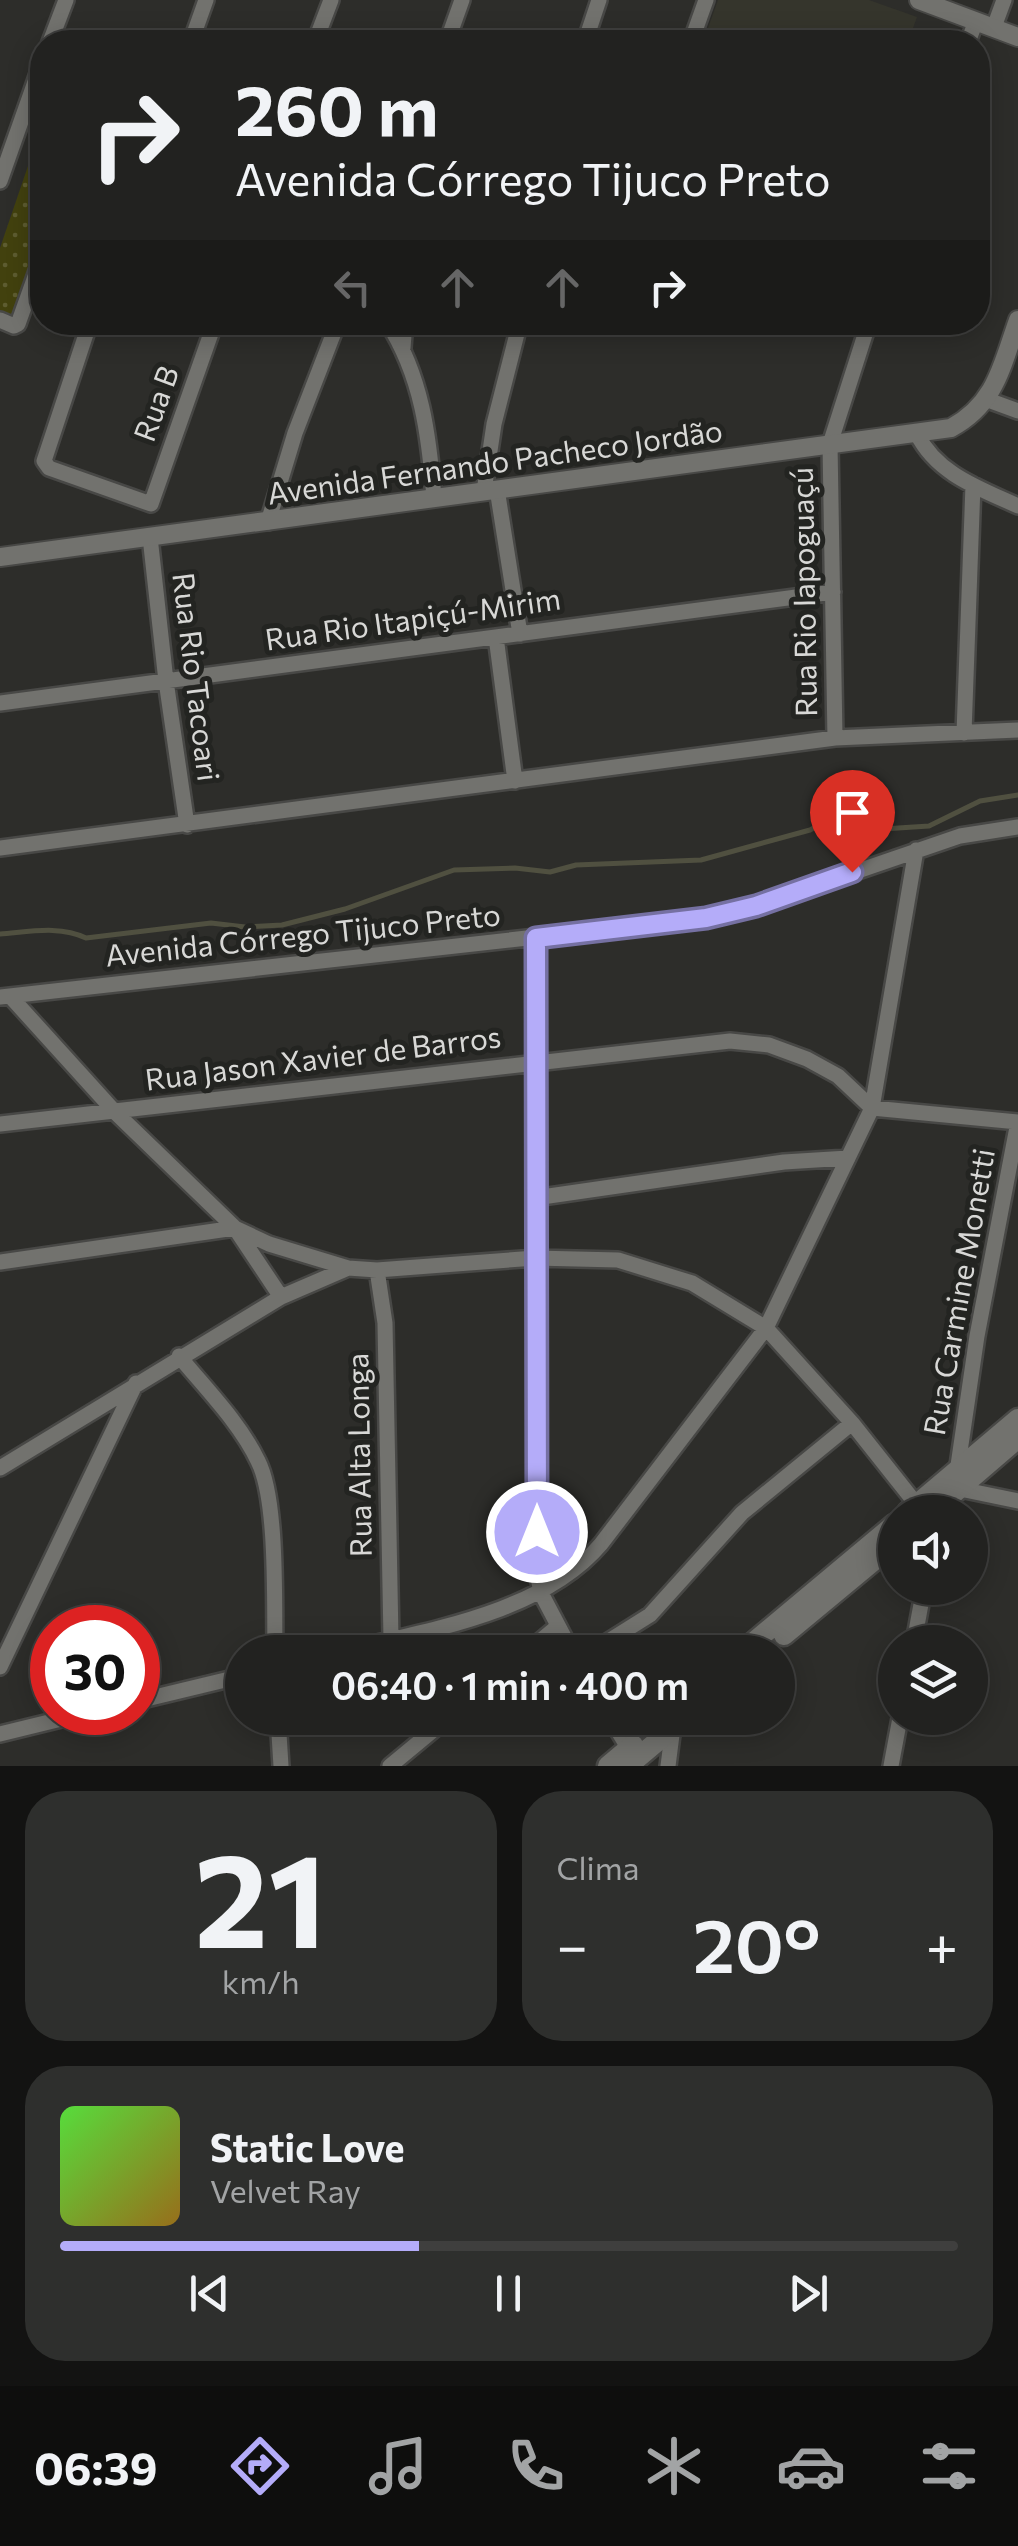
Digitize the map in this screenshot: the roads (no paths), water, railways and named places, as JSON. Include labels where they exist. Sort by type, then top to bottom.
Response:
[{"type":"main road","points":[[958,1480],[1018,1419]]},
{"type":"main road","points":[[939,1495],[1018,1438]]},
{"type":"main road","points":[[762,1635],[878,1538]]},
{"type":"main road","points":[[784,1635],[878,1557]]},
{"type":"main road","points":[[608,1766],[631,1758],[658,1735]]},
{"type":"street","points":[[58,30],[66,0]]},
{"type":"street","points":[[195,30],[206,0]]},
{"type":"street","points":[[319,30],[330,0]]},
{"type":"street","points":[[451,30],[462,0]]},
{"type":"street","points":[[589,30],[599,0]]},
{"type":"street","points":[[696,30],[706,0]]},
{"type":"street","points":[[919,0],[1018,36]]},
{"type":"street","points":[[994,27],[1004,0]]},
{"type":"street","points":[[972,30],[976,20]]},
{"type":"street","points":[[0,181],[30,96]]},
{"type":"street","points":[[0,320],[17,325],[30,290]]},
{"type":"street","points":[[1018,320],[988,400],[1018,411]]},
{"type":"street","name":"Rua B","points":[[86,335],[44,461],[49,468],[150,504],[210,335]]},
{"type":"street","points":[[268,522],[295,433],[333,335]]},
{"type":"street","points":[[394,335],[426,420],[434,498]]},
{"type":"street","points":[[402,348],[404,335]]},
{"type":"street","points":[[517,335],[494,424],[490,490],[520,634]]},
{"type":"street","name":"Rua Rio Iapoguaçú","points":[[835,738],[830,444],[865,335]]},
{"type":"street","name":"Avenida Fernando Pacheco Jordão","points":[[0,557],[917,434],[950,428],[988,400]]},
{"type":"street","points":[[917,434],[926,453],[938,465],[1018,506]]},
{"type":"street","points":[[964,733],[972,485]]},
{"type":"street","name":"Rua Rio Tacoari","points":[[150,537],[188,825]]},
{"type":"street","name":"Rua Rio Itapiçú-Mirim","points":[[0,703],[833,592]]},
{"type":"street","points":[[496,637],[515,781]]},
{"type":"street","points":[[0,848],[835,738],[1018,730]]},
{"type":"street","name":"Avenida Córrego Tijuco Preto","points":[[5,997],[706,918],[756,906],[960,836],[1018,827]]},
{"type":"street","points":[[406,1635],[541,1593],[584,1564],[766,1328],[872,1108],[916,850]]},
{"type":"street","points":[[536,938],[537,1572],[541,1593],[563,1635]]},
{"type":"street","points":[[5,997],[115,1112],[235,1228],[281,1297]]},
{"type":"street","name":"Rua Jason Xavier de Barros","points":[[0,1124],[730,1041],[769,1046],[808,1058],[838,1076],[872,1108]]},
{"type":"street","points":[[872,1108],[1018,1122]]},
{"type":"street","name":"Rua Carmine Monetti","points":[[958,1480],[977,1336],[1018,1122]]},
{"type":"street","points":[[536,1198],[784,1162],[848,1158]]},
{"type":"street","points":[[0,1262],[235,1228],[310,1258],[348,1268],[377,1270],[535,1258],[618,1260],[657,1270],[726,1302],[766,1328],[852,1423],[908,1495]]},
{"type":"street","points":[[0,1468],[281,1297],[348,1268]]},
{"type":"street","name":"Rua Alta Longa","points":[[377,1270],[385,1323],[391,1635]]},
{"type":"street","points":[[179,1356],[245,1439],[265,1477],[275,1635]]},
{"type":"street","points":[[0,1667],[136,1383]]},
{"type":"street","points":[[618,1635],[650,1615],[742,1512],[852,1423]]},
{"type":"street","points":[[958,1480],[1018,1501]]},
{"type":"street","points":[[547,1635],[558,1626]]},
{"type":"street","points":[[160,1696],[225,1680]]},
{"type":"street","points":[[0,1734],[30,1727]]},
{"type":"street","points":[[279,1735],[282,1766]]},
{"type":"street","points":[[390,1766],[427,1735]]},
{"type":"street","points":[[619,1735],[631,1758]]},
{"type":"street","points":[[668,1766],[673,1735]]},
{"type":"street","points":[[891,1766],[897,1735]]},
{"type":"waterway","points":[[0,934],[55,930],[86,938],[211,923],[245,927],[282,925],[345,909],[454,870],[515,868],[550,872],[576,865],[701,860],[810,830],[838,815],[852,831],[929,826],[980,801],[1018,795]]}]
